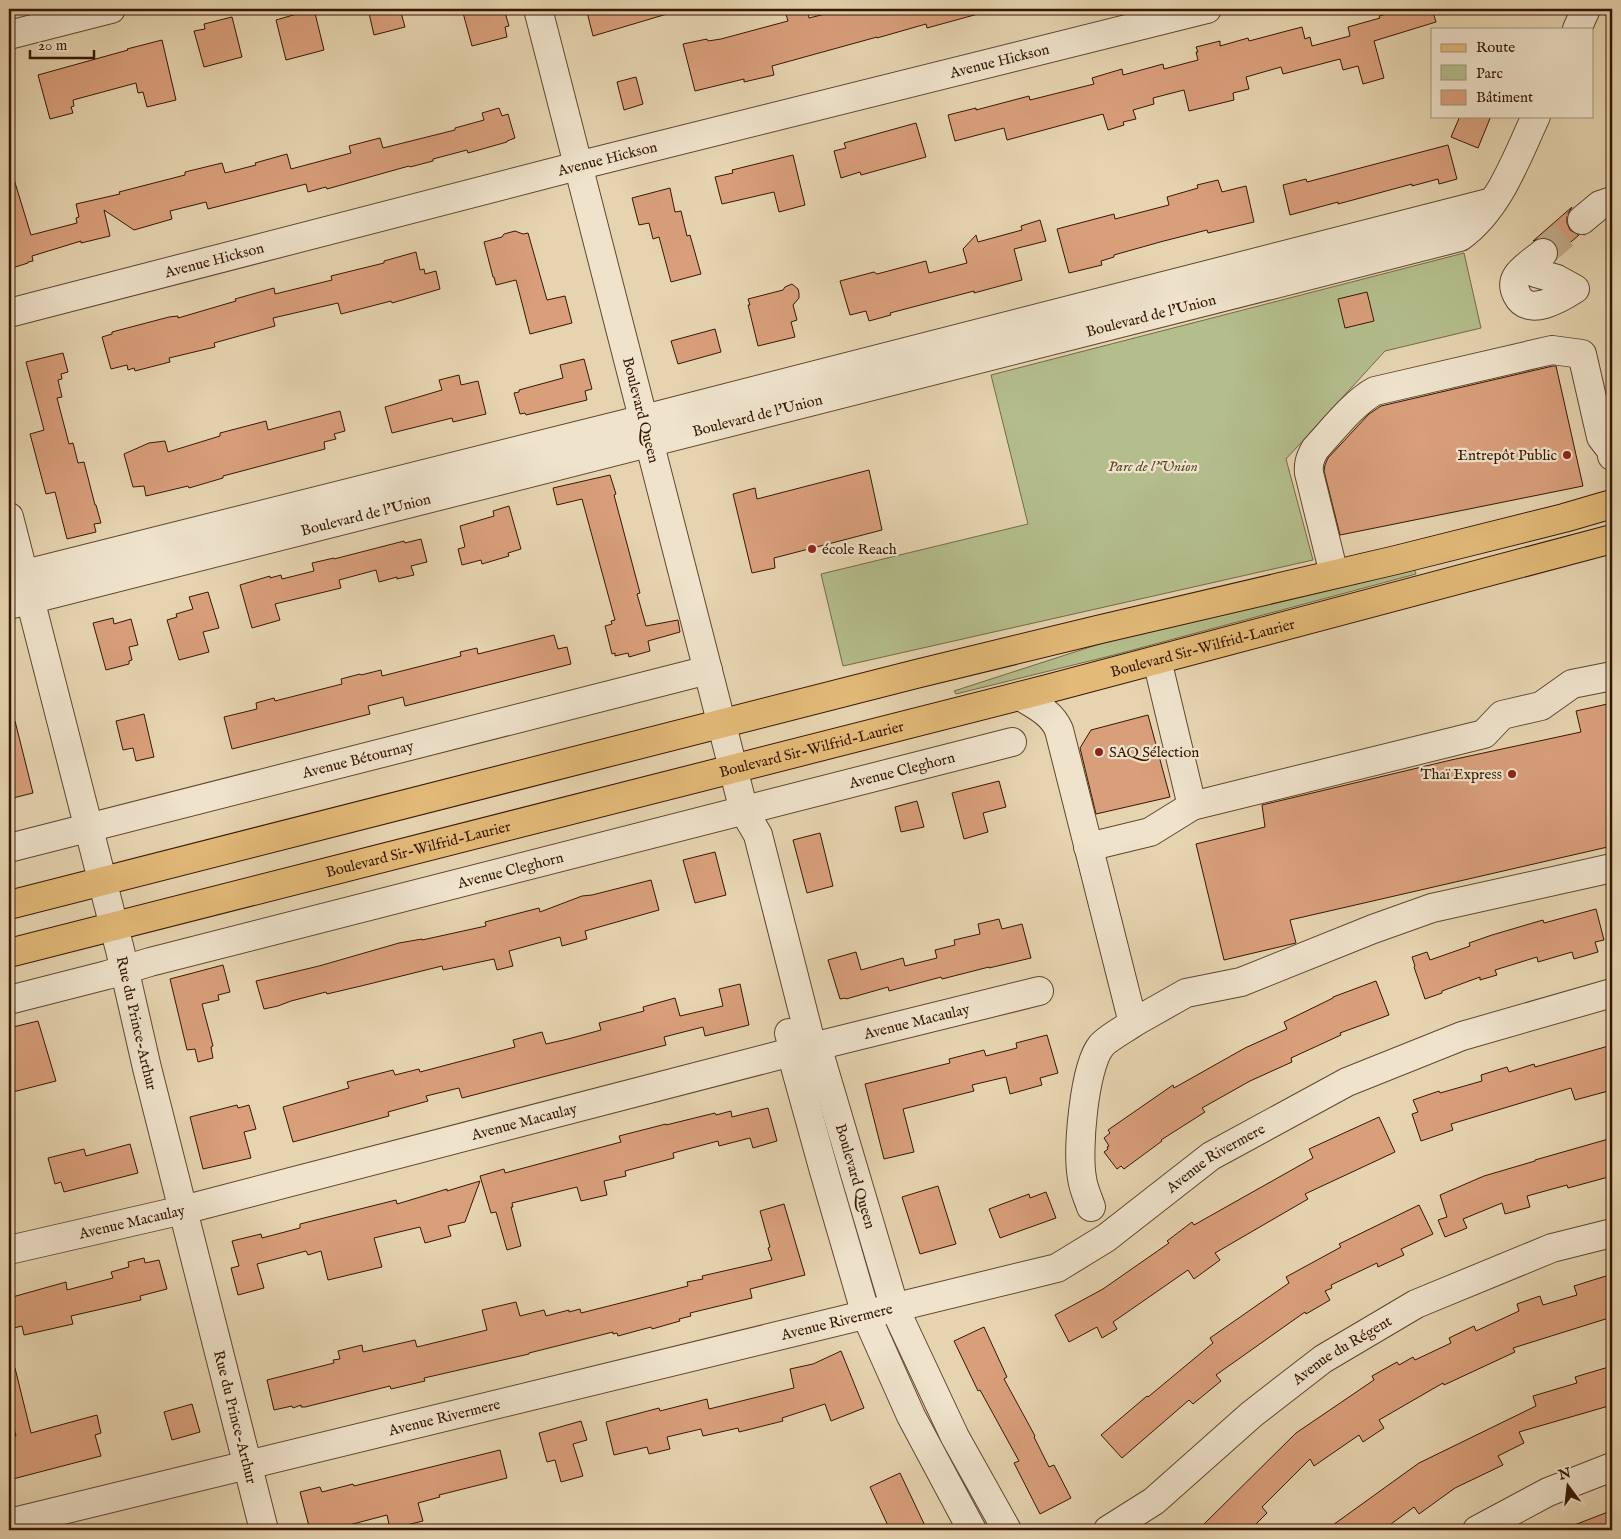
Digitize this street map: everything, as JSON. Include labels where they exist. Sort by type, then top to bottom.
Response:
[{"type":"main road","points":[[9,905],[721,723],[1100,629],[1521,529],[1612,504]]},
{"type":"main road","name":"Boulevard Sir-Wilfrid-Laurier","points":[[9,953],[1020,696],[1612,539]]},
{"type":"street","points":[[9,35],[111,9]]},
{"type":"street","name":"Boulevard Queen","points":[[538,9],[744,811],[758,835],[810,1039],[817,1046],[895,1309],[955,1437],[1007,1530]]},
{"type":"street","name":"Avenue Hickson","points":[[9,313],[578,166],[1207,9]]},
{"type":"street","points":[[1577,28],[1586,9]]},
{"type":"street","name":"Boulevard de l'Union","points":[[18,589],[647,431],[1492,202],[1502,190],[1535,118]]},
{"type":"street","points":[[1582,220],[1600,205],[1612,201]]},
{"type":"street","points":[[1535,260],[1536,273],[1557,279],[1575,289]]},
{"type":"street","points":[[1334,574],[1308,464],[1315,449],[1359,402],[1375,391],[1552,350],[1582,354],[1601,437],[1611,450],[1612,456]]},
{"type":"street","name":"Rue du Prince-Arthur","points":[[9,517],[18,589],[88,829],[114,926],[147,1068],[264,1530]]},
{"type":"street","points":[[1157,660],[1192,806]]},
{"type":"street","name":"Avenue Bétournay","points":[[9,848],[708,670]]},
{"type":"street","points":[[1088,847],[1150,832],[1192,806],[1484,734],[1502,716],[1541,706],[1572,684],[1612,676]]},
{"type":"street","points":[[1020,696],[1052,718],[1061,736],[1133,1023]]},
{"type":"street","name":"Avenue Cleghorn","points":[[9,1000],[150,962],[1012,742]]},
{"type":"street","name":"Boulevard Queen","points":[[744,811],[740,840],[792,1044],[791,1052],[866,1315],[911,1416],[972,1530]]},
{"type":"street","points":[[1091,1207],[1081,1177],[1080,1152],[1088,1081],[1102,1045],[1133,1023],[1186,993],[1241,982],[1372,928],[1417,913],[1474,898],[1612,868]]},
{"type":"street","name":"Avenue Macaulay","points":[[9,1250],[183,1210],[791,1052],[1039,991]]},
{"type":"street","name":"Avenue Rivermere","points":[[9,1523],[895,1309],[1057,1268],[1106,1238],[1211,1156],[1347,1082],[1462,1036],[1612,993]]},
{"type":"street","name":"Avenue du Régent","points":[[1108,1530],[1154,1501],[1252,1414],[1323,1359],[1416,1304],[1552,1248],[1612,1233]]},
{"type":"street","points":[[1477,1530],[1548,1492],[1612,1467]]},
{"type":"green space","name":"Parc de l'Union","points":[[1464,253],[1481,328],[1385,351],[1286,459],[1313,560],[843,666],[821,574],[1028,524],[991,375]]},
{"type":"green space","points":[[1414,568],[1416,574],[1114,655],[956,694],[954,691],[1118,638]]},
{"type":"building","points":[[314,9],[324,50],[286,60],[276,20]]},
{"type":"building","points":[[368,9],[400,9],[405,27],[374,35]]},
{"type":"building","points":[[462,9],[504,9],[509,26],[505,27],[507,37],[472,46]]},
{"type":"building","points":[[600,9],[666,9],[667,14],[593,36],[587,12]]},
{"type":"building","points":[[807,9],[809,18],[845,9],[977,9],[978,14],[927,28],[926,24],[772,66],[774,75],[744,82],[744,79],[695,91],[683,44],[707,39],[708,41],[721,39],[788,21],[786,14]]},
{"type":"building","points":[[1389,9],[1432,9],[1436,22],[1374,41],[1384,78],[1363,84],[1358,66],[1343,70],[1340,59],[1283,74],[1281,67],[1246,77],[1249,89],[1233,93],[1234,100],[1189,111],[1184,90],[1153,98],[1154,104],[1133,110],[1136,119],[1123,122],[1124,125],[1108,130],[1103,114],[1007,140],[1004,128],[955,141],[948,115],[976,108],[976,110],[1029,96],[1030,100],[1094,84],[1092,78],[1122,69],[1123,75],[1163,64],[1164,69],[1198,60],[1196,47],[1220,41],[1220,46],[1248,38],[1249,41],[1302,27],[1305,39],[1310,37],[1312,46],[1350,36],[1348,27],[1380,18],[1379,16],[1390,13]]},
{"type":"building","points":[[232,17],[242,57],[204,67],[194,31],[205,29],[204,24]]},
{"type":"building","points":[[162,40],[176,100],[147,107],[143,92],[138,93],[136,83],[73,100],[74,106],[71,107],[73,113],[50,119],[38,75]]},
{"type":"building","points":[[636,77],[643,104],[624,110],[617,82]]},
{"type":"building","points":[[499,108],[502,116],[508,114],[515,138],[507,142],[468,153],[467,150],[327,189],[326,187],[308,192],[306,184],[208,209],[206,202],[170,211],[172,219],[134,230],[104,210],[110,236],[81,243],[81,241],[32,256],[33,261],[9,269],[9,177],[13,176],[31,235],[77,223],[76,218],[79,217],[76,204],[120,194],[119,192],[185,175],[185,172],[222,163],[225,173],[287,154],[291,169],[351,153],[349,146],[380,138],[383,148],[455,130],[455,128],[484,120],[482,113]]},
{"type":"building","points":[[1459,118],[1490,118],[1478,148],[1451,137]]},
{"type":"building","points":[[916,123],[926,157],[861,175],[860,172],[841,178],[834,151],[846,148],[844,143]]},
{"type":"building","points":[[1448,145],[1457,179],[1439,184],[1438,179],[1412,186],[1412,184],[1290,215],[1283,185],[1306,179],[1307,182]]},
{"type":"building","points":[[793,155],[805,205],[779,212],[774,192],[722,204],[715,177],[733,173],[732,170]]},
{"type":"building","points":[[1218,180],[1222,192],[1246,186],[1254,222],[1208,233],[1207,230],[1160,242],[1114,255],[1114,257],[1101,261],[1102,265],[1069,273],[1057,229],[1114,214],[1115,219],[1169,205],[1167,197],[1198,188],[1197,185]]},
{"type":"building","points":[[670,188],[675,212],[681,211],[687,236],[690,235],[701,274],[671,282],[659,237],[653,239],[649,223],[639,225],[632,198]]},
{"type":"building","points":[[1572,207],[1567,215],[1567,223],[1570,230],[1579,235],[1558,253],[1555,243],[1549,239],[1541,238],[1533,241]]},
{"type":"building","points":[[1040,220],[1046,241],[1014,249],[1022,280],[890,313],[891,315],[869,321],[866,311],[850,315],[840,281],[874,272],[877,274],[926,261],[929,273],[967,263],[963,249],[976,235],[978,242],[1022,230],[1021,226]]},
{"type":"building","points":[[515,231],[523,234],[528,233],[547,300],[565,296],[572,323],[530,334],[516,280],[496,285],[484,242]]},
{"type":"building","points":[[416,252],[420,270],[424,269],[425,274],[436,271],[440,289],[392,303],[391,301],[341,314],[338,303],[273,318],[275,326],[214,343],[215,347],[169,358],[170,362],[135,371],[134,368],[128,370],[127,365],[111,369],[102,337],[112,334],[112,332],[169,317],[178,316],[178,318],[274,288],[275,294],[332,280],[331,276],[384,263],[384,261]]},
{"type":"building","points":[[792,284],[798,289],[799,293],[799,298],[793,305],[797,320],[791,322],[795,337],[758,346],[748,299],[783,290]]},
{"type":"building","points":[[1367,292],[1374,321],[1345,328],[1338,299]]},
{"type":"building","points":[[715,329],[721,352],[678,364],[671,341]]},
{"type":"building","points":[[63,353],[68,372],[61,374],[62,379],[58,380],[62,397],[57,398],[69,444],[73,443],[78,463],[84,462],[101,523],[94,524],[96,532],[67,539],[55,492],[46,494],[30,434],[44,430],[26,362]]},
{"type":"building","points":[[584,359],[592,389],[585,391],[587,400],[526,415],[525,413],[520,414],[514,393],[563,378],[560,365]]},
{"type":"building","points":[[1556,366],[1583,486],[1340,535],[1324,471],[1325,465],[1328,458],[1369,414],[1381,406]]},
{"type":"building","points":[[459,375],[461,385],[478,381],[486,414],[453,422],[452,418],[392,433],[385,407],[442,390],[439,380]]},
{"type":"building","points":[[340,411],[345,431],[334,434],[336,439],[324,442],[325,449],[223,476],[223,478],[189,488],[188,486],[146,496],[144,486],[133,487],[124,454],[149,443],[165,441],[168,452],[220,436],[220,433],[266,421],[268,430]]},
{"type":"building","points":[[869,470],[882,530],[774,558],[775,568],[752,573],[733,494],[755,488],[757,499]]},
{"type":"building","points":[[610,475],[640,593],[637,594],[646,626],[678,620],[680,632],[648,641],[650,651],[629,657],[628,653],[615,656],[615,653],[612,654],[605,626],[612,624],[611,621],[615,620],[582,499],[557,505],[553,488]]},
{"type":"building","points":[[509,506],[521,549],[508,553],[509,556],[482,564],[481,560],[462,565],[458,549],[465,547],[460,526],[494,516],[493,511]]},
{"type":"building","points":[[421,539],[427,562],[411,566],[414,575],[379,582],[376,570],[339,580],[341,588],[275,604],[280,620],[252,628],[240,585],[270,576],[270,578],[281,575],[282,579],[314,571],[312,563],[404,541],[405,543]]},
{"type":"building","points":[[208,592],[219,628],[203,632],[209,652],[179,660],[167,620],[177,617],[176,614],[193,609],[189,597]]},
{"type":"building","points":[[113,618],[114,624],[131,619],[138,645],[129,647],[132,660],[129,661],[129,664],[106,670],[93,623]]},
{"type":"building","points":[[554,635],[558,649],[567,647],[571,664],[405,706],[403,697],[368,706],[370,714],[232,749],[224,717],[257,709],[256,703],[274,698],[275,701],[342,684],[341,679],[360,674],[381,670],[382,676],[461,656],[460,652],[477,648],[478,654]]},
{"type":"building","points":[[1612,703],[1612,846],[1290,920],[1296,943],[1224,960],[1196,844],[1265,827],[1262,805],[1451,760],[1581,732],[1576,711]]},
{"type":"building","points":[[144,714],[154,757],[136,761],[133,748],[123,750],[116,721]]},
{"type":"building","points":[[1148,715],[1170,797],[1096,814],[1080,748],[1091,730]]},
{"type":"building","points":[[15,721],[33,793],[9,799],[9,722]]},
{"type":"building","points":[[999,781],[1006,807],[983,813],[988,832],[964,839],[952,793]]},
{"type":"building","points":[[917,801],[924,827],[901,832],[895,807]]},
{"type":"building","points":[[820,833],[833,886],[807,893],[793,840]]},
{"type":"building","points":[[715,852],[726,895],[695,903],[683,860]]},
{"type":"building","points":[[651,880],[659,910],[585,931],[587,939],[562,946],[560,937],[509,951],[513,966],[497,970],[494,959],[443,970],[442,966],[327,994],[326,992],[264,1009],[256,981],[319,966],[399,943],[486,926],[485,922],[539,908],[540,912],[582,896]]},
{"type":"building","points":[[1596,909],[1604,940],[1595,942],[1598,952],[1574,959],[1572,952],[1538,962],[1537,957],[1495,970],[1497,975],[1480,980],[1480,977],[1425,999],[1412,957],[1427,952],[1430,960],[1470,946],[1469,943],[1492,935],[1543,920],[1544,923]]},
{"type":"building","points":[[999,919],[1002,929],[1022,924],[1031,958],[942,979],[941,977],[889,991],[888,987],[840,999],[828,960],[856,952],[861,970],[903,958],[905,966],[937,958],[935,950],[955,945],[954,940],[980,934],[978,924]]},
{"type":"building","points":[[223,965],[230,992],[218,995],[219,1000],[202,1004],[213,1046],[211,1047],[213,1058],[198,1062],[195,1049],[187,1050],[170,979]]},
{"type":"building","points":[[1376,981],[1389,1015],[1340,1033],[1341,1035],[1291,1058],[1292,1062],[1250,1081],[1202,1108],[1205,1112],[1161,1140],[1124,1169],[1121,1166],[1117,1169],[1104,1152],[1109,1146],[1104,1138],[1110,1133],[1108,1130],[1173,1085],[1174,1088],[1245,1048],[1287,1029],[1284,1022],[1333,997]]},
{"type":"building","points":[[740,984],[749,1025],[705,1036],[703,1027],[664,1037],[666,1045],[462,1098],[459,1088],[426,1096],[428,1101],[388,1112],[389,1116],[293,1142],[283,1107],[349,1088],[347,1082],[393,1070],[395,1075],[419,1069],[420,1072],[515,1047],[513,1040],[542,1032],[546,1044],[568,1039],[601,1030],[599,1023],[644,1011],[643,1007],[675,998],[680,1016],[723,1006],[719,989]]},
{"type":"building","points":[[38,1021],[56,1081],[9,1093],[9,1028]]},
{"type":"building","points":[[1047,1035],[1058,1073],[1040,1078],[1042,1085],[1010,1094],[1006,1077],[972,1085],[974,1091],[903,1109],[914,1152],[884,1159],[865,1084],[950,1063],[949,1059],[984,1050],[986,1056],[1017,1048],[1016,1043]]},
{"type":"building","points":[[1612,1045],[1612,1090],[1575,1100],[1571,1088],[1451,1124],[1453,1130],[1421,1141],[1412,1114],[1418,1112],[1413,1100],[1439,1091],[1440,1093],[1482,1081],[1481,1075],[1507,1067],[1509,1072],[1534,1064],[1535,1067]]},
{"type":"building","points":[[237,1105],[238,1108],[249,1105],[256,1129],[244,1132],[251,1158],[203,1169],[190,1117]]},
{"type":"building","points":[[768,1108],[777,1141],[753,1148],[750,1138],[719,1146],[718,1141],[673,1153],[674,1158],[625,1171],[626,1176],[604,1181],[607,1195],[581,1201],[577,1187],[512,1203],[513,1207],[511,1207],[521,1246],[507,1250],[496,1212],[491,1213],[480,1176],[504,1169],[505,1173],[621,1142],[619,1136],[666,1124],[731,1111],[732,1117]]},
{"type":"building","points":[[1379,1117],[1395,1152],[1305,1194],[1308,1199],[1215,1253],[1220,1260],[1194,1279],[1188,1270],[1113,1322],[1117,1329],[1102,1338],[1097,1327],[1069,1342],[1055,1315],[1103,1289],[1169,1243],[1167,1241],[1192,1222],[1194,1225],[1313,1158],[1309,1149]]},
{"type":"building","points":[[1612,1138],[1612,1176],[1568,1188],[1567,1185],[1527,1196],[1530,1207],[1505,1214],[1502,1203],[1463,1219],[1467,1228],[1445,1237],[1438,1220],[1447,1217],[1440,1195],[1484,1176]]},
{"type":"building","points":[[130,1144],[138,1173],[64,1192],[61,1182],[55,1184],[48,1158],[84,1149],[86,1156]]},
{"type":"building","points":[[480,1181],[465,1222],[448,1226],[451,1236],[425,1243],[420,1227],[374,1238],[382,1267],[328,1280],[321,1251],[308,1255],[306,1251],[257,1264],[264,1288],[238,1295],[231,1268],[239,1266],[232,1241],[261,1234],[262,1238],[300,1228],[300,1224],[396,1200],[397,1204]]},
{"type":"building","points":[[938,1186],[956,1244],[920,1254],[902,1197]]},
{"type":"building","points":[[1046,1192],[1056,1218],[1000,1238],[989,1209],[1029,1194],[1030,1198]]},
{"type":"building","points":[[784,1204],[805,1275],[750,1289],[752,1298],[690,1313],[691,1316],[679,1319],[680,1321],[652,1329],[651,1327],[618,1336],[617,1333],[613,1334],[613,1332],[529,1354],[424,1378],[425,1381],[391,1389],[390,1386],[305,1407],[301,1407],[301,1405],[274,1410],[267,1380],[334,1363],[333,1360],[340,1359],[338,1351],[362,1345],[363,1352],[415,1340],[417,1347],[487,1330],[482,1310],[516,1302],[520,1316],[544,1310],[546,1316],[580,1309],[581,1313],[688,1286],[687,1282],[703,1279],[702,1276],[772,1260],[760,1211]]},
{"type":"building","points":[[1419,1205],[1433,1234],[1401,1249],[1404,1255],[1378,1267],[1377,1263],[1331,1285],[1332,1288],[1325,1291],[1330,1300],[1306,1314],[1305,1312],[1216,1375],[1221,1381],[1193,1404],[1189,1400],[1122,1458],[1101,1435],[1213,1343],[1210,1338],[1289,1283],[1286,1277],[1341,1247],[1339,1244]]},
{"type":"building","points":[[144,1258],[145,1263],[159,1260],[167,1289],[140,1296],[141,1300],[71,1316],[73,1324],[24,1335],[22,1326],[9,1329],[9,1298],[66,1282],[67,1290],[113,1278],[111,1272],[129,1267],[128,1262]]},
{"type":"building","points":[[1606,1276],[1612,1297],[1612,1317],[1513,1348],[1515,1352],[1444,1385],[1443,1383],[1379,1420],[1384,1428],[1363,1442],[1359,1435],[1314,1466],[1310,1459],[1262,1507],[1267,1513],[1250,1530],[1198,1530],[1296,1433],[1374,1380],[1372,1376],[1397,1362],[1399,1365],[1413,1357],[1415,1360],[1451,1343],[1449,1338],[1474,1326],[1476,1331],[1519,1311],[1517,1304],[1540,1296],[1543,1305],[1577,1295],[1574,1286]]},
{"type":"building","points":[[984,1327],[1007,1377],[1004,1379],[1035,1436],[1049,1467],[1054,1465],[1071,1498],[1040,1514],[1014,1463],[1019,1461],[980,1390],[978,1391],[954,1341]]},
{"type":"building","points":[[841,1351],[864,1408],[831,1421],[825,1404],[782,1418],[783,1421],[739,1432],[738,1428],[703,1436],[701,1429],[667,1437],[670,1449],[649,1454],[647,1447],[614,1455],[606,1422],[659,1408],[660,1411],[707,1399],[709,1409],[794,1388],[790,1369],[813,1364]]},
{"type":"building","points":[[1612,1366],[1612,1405],[1519,1432],[1524,1443],[1498,1456],[1503,1465],[1455,1488],[1419,1514],[1414,1507],[1383,1530],[1326,1530],[1419,1463],[1536,1406],[1533,1396],[1577,1383],[1575,1377]]},
{"type":"building","points":[[15,1368],[31,1433],[97,1415],[101,1433],[95,1435],[101,1456],[9,1480],[9,1438],[16,1436],[9,1409],[9,1369]]},
{"type":"building","points":[[192,1404],[200,1432],[172,1440],[164,1412]]},
{"type":"building","points":[[581,1421],[587,1440],[573,1444],[583,1476],[561,1482],[555,1460],[547,1462],[539,1433]]},
{"type":"building","points":[[500,1450],[507,1478],[439,1495],[440,1497],[418,1503],[423,1521],[390,1529],[387,1515],[330,1530],[310,1530],[300,1492],[320,1487],[322,1492],[353,1484],[354,1486]]},
{"type":"building","points":[[900,1473],[927,1530],[890,1530],[870,1487]]},
{"type":"building","points":[[1608,1512],[1612,1523],[1612,1530],[1564,1529]]},
{"type":"tunnel","points":[[1543,253],[1582,220]]},
{"type":"place","name":"Entrepôt Public","points":[[1567,455]]},
{"type":"place","name":"école Reach","points":[[812,549]]},
{"type":"place","name":"SAQ Sélection","points":[[1099,752]]},
{"type":"place","name":"Thaï Express","points":[[1512,774]]}]
